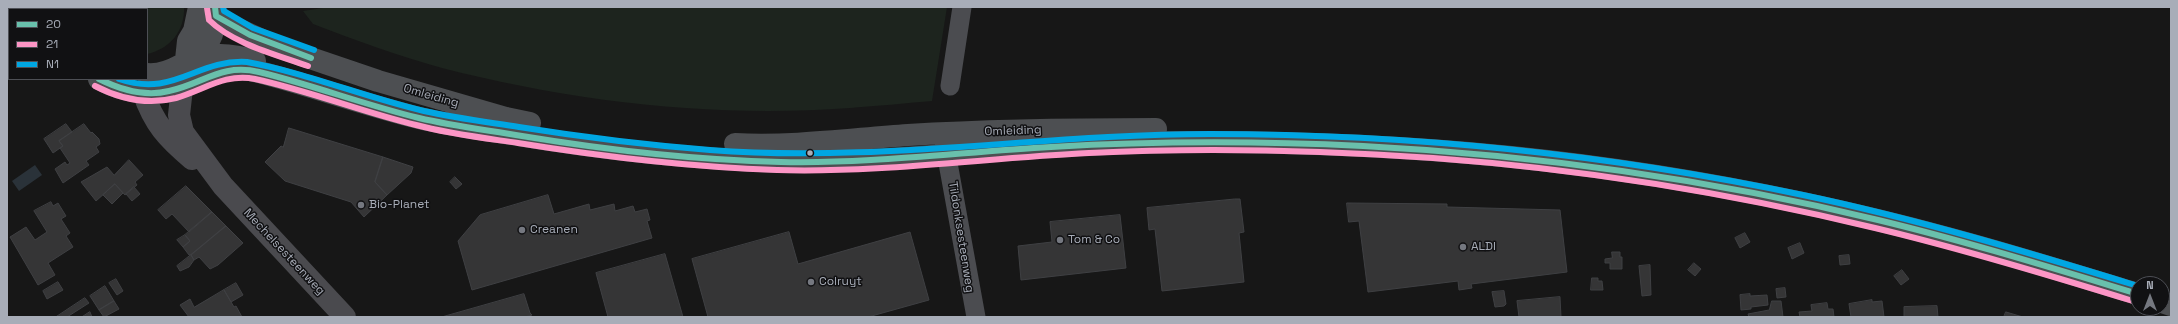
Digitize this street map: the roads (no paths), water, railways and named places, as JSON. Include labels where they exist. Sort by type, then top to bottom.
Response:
[{"type":"main road","points":[[102,80],[118,88],[145,83],[162,72],[186,61],[203,48],[209,40],[209,9]]},
{"type":"main road","name":"Omleiding","points":[[209,9],[250,36],[340,69],[499,116],[551,128],[658,140],[760,145],[940,134],[1084,129],[1307,129],[1405,133],[1541,146],[1670,164],[1851,199],[1936,219],[2048,251],[2130,278]]},
{"type":"main road","name":"Omleiding","points":[[186,61],[214,54],[244,57],[278,69],[325,91]]},
{"type":"main road","points":[[182,88],[186,61]]},
{"type":"main road","name":"Omleiding","points":[[145,83],[160,93],[182,88],[224,69],[237,69],[261,72],[365,104],[430,120],[567,144],[782,162],[883,161],[1051,146],[1238,142],[1370,146],[1463,152],[1618,169],[1695,182],[1880,221],[2022,258],[2130,292]]},
{"type":"street","points":[[950,86],[962,7]]},
{"type":"street","name":"Mechelsesteenweg","points":[[145,83],[148,108],[160,129],[172,142],[223,186],[345,317]]},
{"type":"street","name":"Mechelsesteenweg","points":[[182,88],[179,106],[180,126],[223,186]]},
{"type":"street","name":"Tildonksesteenweg","points":[[940,134],[948,154],[969,287],[976,317]]},
{"type":"place","name":"Bio-Planet","points":[[361,205]]},
{"type":"place","name":"Creanen","points":[[522,230]]},
{"type":"place","name":"Tom & Co","points":[[1060,240]]},
{"type":"place","name":"ALDI","points":[[1463,247]]},
{"type":"place","name":"Colruyt","points":[[811,282]]}]
